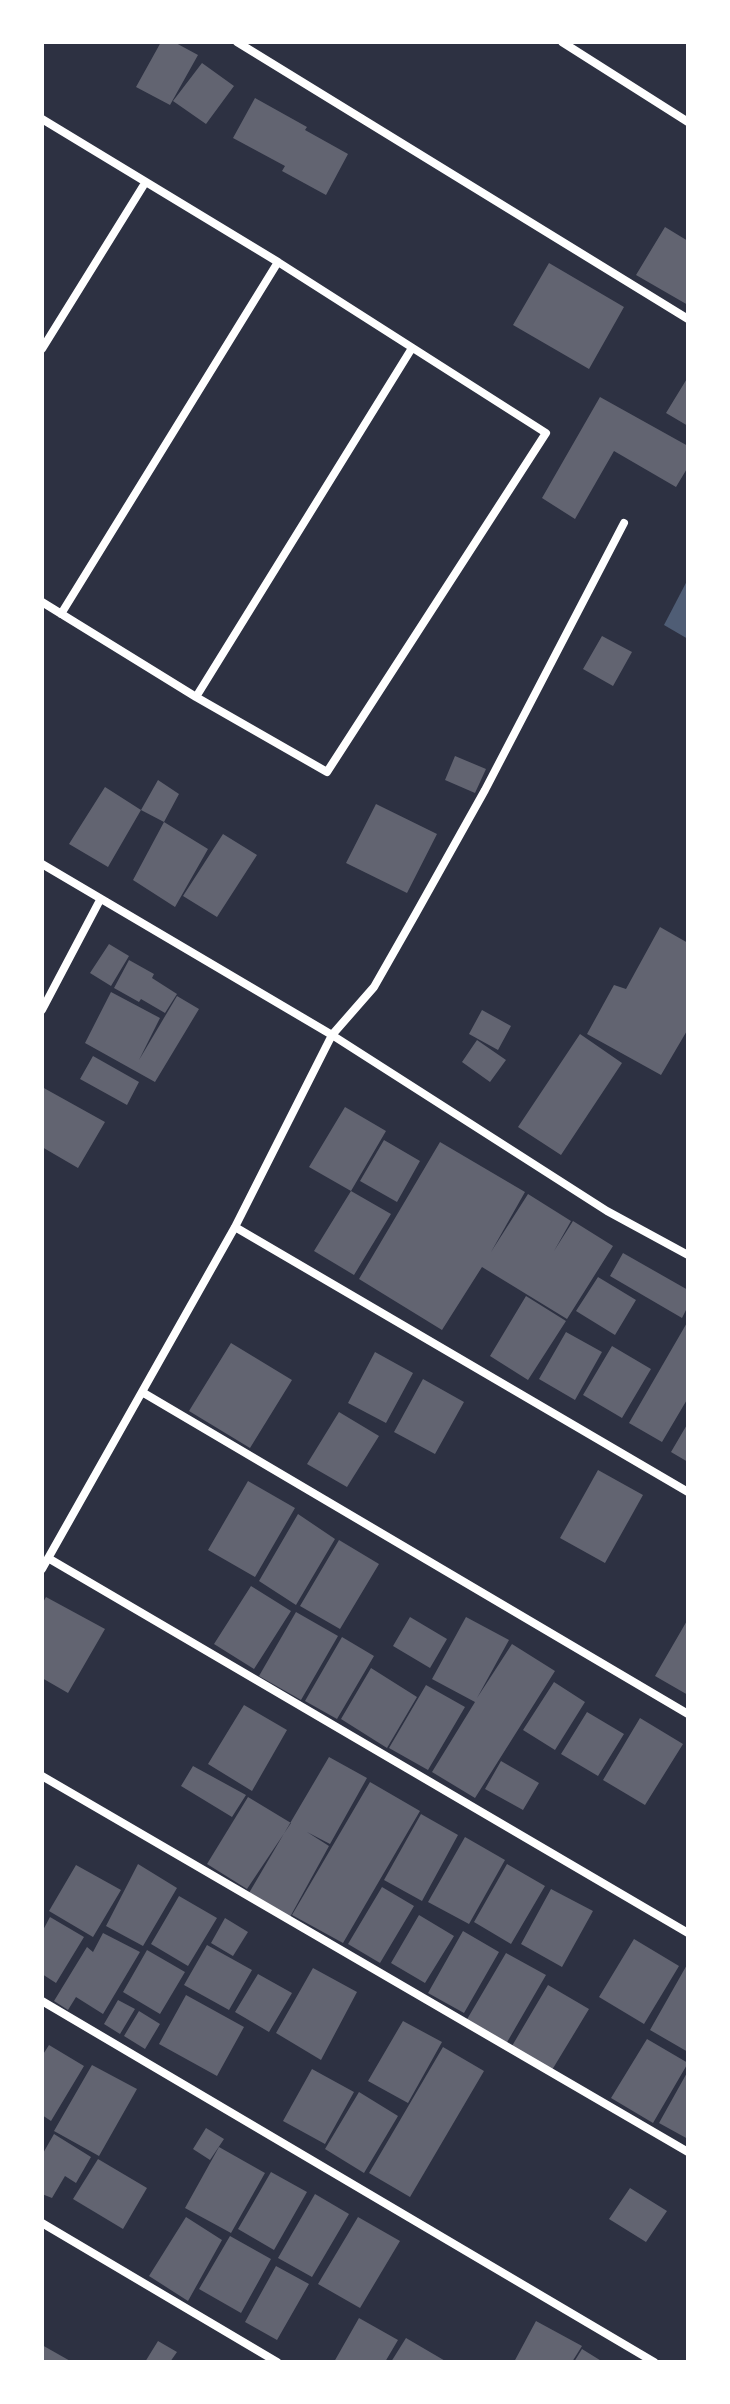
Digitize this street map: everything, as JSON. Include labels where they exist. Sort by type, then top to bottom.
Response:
[{"type":"street","points":[[237,42],[688,319]]},
{"type":"street","points":[[562,42],[688,122]]},
{"type":"street","points":[[42,119],[278,262],[546,433],[327,772],[196,697],[42,602]]},
{"type":"street","points":[[42,349],[145,183]]},
{"type":"street","points":[[61,614],[278,262]]},
{"type":"street","points":[[196,697],[412,348]]},
{"type":"street","points":[[42,1569],[235,1227],[332,1035],[374,987],[485,790],[624,523]]},
{"type":"street","points":[[42,864],[332,1035],[607,1211],[688,1255]]},
{"type":"street","points":[[42,1010],[100,900]]},
{"type":"street","points":[[235,1227],[688,1492]]},
{"type":"street","points":[[142,1392],[688,1714]]},
{"type":"street","points":[[48,1558],[688,1933]]},
{"type":"street","points":[[42,1776],[688,2152]]},
{"type":"street","points":[[42,2001],[654,2362]]},
{"type":"street","points":[[42,2223],[277,2362]]},
{"type":"water","points":[[688,579],[688,639],[664,625]]},
{"type":"building","points":[[161,42],[174,42],[198,55],[170,105],[136,87]]},
{"type":"building","points":[[202,63],[234,86],[206,124],[173,101]]},
{"type":"building","points":[[255,98],[348,154],[326,195],[282,171],[285,166],[233,138]]},
{"type":"building","points":[[665,227],[688,241],[688,305],[636,275]]},
{"type":"building","points":[[549,263],[624,307],[589,369],[513,325]]},
{"type":"building","points":[[688,377],[688,426],[666,413]]},
{"type":"building","points":[[600,397],[688,446],[688,467],[676,487],[614,451],[575,519],[542,498]]},
{"type":"building","points":[[602,636],[632,652],[613,686],[583,669]]},
{"type":"building","points":[[455,756],[486,769],[475,793],[445,780]]},
{"type":"building","points":[[158,780],[179,794],[164,822],[141,810]]},
{"type":"building","points":[[105,787],[141,810],[108,867],[69,844]]},
{"type":"building","points":[[376,804],[437,834],[407,893],[346,863]]},
{"type":"building","points":[[164,822],[208,849],[175,907],[133,880]]},
{"type":"building","points":[[223,834],[257,855],[217,917],[183,896]]},
{"type":"building","points":[[660,927],[688,943],[688,1029],[661,1075],[587,1034],[614,985],[626,989]]},
{"type":"building","points":[[109,944],[129,956],[111,986],[90,973]]},
{"type":"building","points":[[129,960],[154,974],[152,978],[177,994],[165,1013],[114,988]]},
{"type":"building","points":[[111,992],[160,1018],[139,1060],[177,996],[199,1009],[155,1082],[85,1043]]},
{"type":"building","points":[[482,1010],[511,1026],[498,1050],[469,1034]]},
{"type":"building","points":[[580,1034],[622,1063],[561,1155],[518,1127]]},
{"type":"building","points":[[477,1040],[506,1060],[490,1082],[462,1062]]},
{"type":"building","points":[[93,1056],[139,1082],[127,1105],[80,1079]]},
{"type":"building","points":[[42,1087],[105,1122],[78,1168],[42,1147]]},
{"type":"building","points":[[345,1107],[386,1131],[351,1191],[309,1167]]},
{"type":"building","points":[[384,1140],[420,1161],[397,1202],[360,1181]]},
{"type":"building","points":[[440,1142],[525,1192],[491,1252],[528,1194],[571,1221],[554,1251],[573,1221],[613,1246],[567,1319],[482,1267],[442,1330],[359,1279]]},
{"type":"building","points":[[351,1191],[391,1214],[354,1275],[314,1251]]},
{"type":"building","points":[[623,1253],[688,1290],[688,1306],[682,1318],[610,1276]]},
{"type":"building","points":[[598,1277],[636,1300],[615,1335],[576,1311]]},
{"type":"building","points":[[526,1296],[566,1321],[528,1380],[490,1356]]},
{"type":"building","points":[[688,1321],[688,1398],[662,1442],[629,1423]]},
{"type":"building","points":[[566,1332],[602,1352],[575,1400],[539,1379]]},
{"type":"building","points":[[231,1343],[292,1380],[250,1448],[189,1411]]},
{"type":"building","points":[[612,1346],[651,1369],[622,1418],[583,1395]]},
{"type":"building","points":[[375,1352],[413,1373],[386,1423],[348,1403]]},
{"type":"building","points":[[423,1379],[464,1402],[435,1454],[394,1432]]},
{"type":"building","points":[[339,1412],[379,1436],[347,1487],[307,1464]]},
{"type":"building","points":[[688,1423],[688,1462],[671,1452]]},
{"type":"building","points":[[598,1470],[643,1495],[605,1563],[560,1538]]},
{"type":"building","points":[[248,1481],[295,1508],[255,1577],[208,1550]]},
{"type":"building","points":[[298,1514],[335,1539],[296,1605],[259,1581]]},
{"type":"building","points":[[339,1540],[379,1564],[340,1629],[300,1606]]},
{"type":"building","points":[[251,1586],[291,1611],[254,1669],[214,1644]]},
{"type":"building","points":[[46,1597],[105,1629],[68,1693],[42,1678],[42,1604]]},
{"type":"building","points":[[296,1612],[338,1636],[301,1700],[259,1676]]},
{"type":"building","points":[[410,1617],[447,1639],[430,1668],[393,1646]]},
{"type":"building","points":[[466,1617],[509,1640],[477,1698],[512,1644],[555,1671],[475,1798],[432,1772],[475,1702],[432,1679]]},
{"type":"building","points":[[688,1619],[688,1695],[655,1676]]},
{"type":"building","points":[[342,1637],[374,1656],[337,1719],[305,1701]]},
{"type":"building","points":[[371,1668],[417,1697],[387,1748],[341,1719]]},
{"type":"building","points":[[554,1682],[585,1702],[555,1750],[523,1730]]},
{"type":"building","points":[[426,1685],[465,1707],[428,1770],[389,1748]]},
{"type":"building","points":[[244,1705],[287,1730],[252,1791],[208,1764]]},
{"type":"building","points":[[587,1712],[624,1734],[598,1776],[561,1754]]},
{"type":"building","points":[[640,1718],[683,1744],[645,1805],[603,1780]]},
{"type":"building","points":[[329,1757],[367,1778],[330,1844],[307,1832],[329,1846],[290,1917],[249,1893]]},
{"type":"building","points":[[501,1761],[539,1783],[523,1810],[485,1789]]},
{"type":"building","points":[[193,1766],[246,1795],[232,1817],[181,1786]]},
{"type":"building","points":[[370,1782],[420,1811],[343,1943],[292,1915]]},
{"type":"building","points":[[248,1797],[291,1823],[247,1889],[207,1864]]},
{"type":"building","points":[[421,1814],[458,1835],[422,1901],[384,1880]]},
{"type":"building","points":[[465,1837],[505,1860],[469,1924],[428,1902]]},
{"type":"building","points":[[138,1864],[177,1888],[143,1946],[106,1926]]},
{"type":"building","points":[[507,1864],[545,1886],[511,1944],[474,1922]]},
{"type":"building","points":[[76,1865],[121,1890],[93,1937],[49,1911]]},
{"type":"building","points":[[382,1887],[414,1906],[380,1963],[348,1944]]},
{"type":"building","points":[[551,1889],[593,1911],[562,1967],[521,1944]]},
{"type":"building","points":[[179,1896],[217,1918],[188,1966],[151,1944]]},
{"type":"building","points":[[419,1915],[454,1936],[425,1983],[391,1963]]},
{"type":"building","points":[[50,1917],[84,1937],[56,1983],[42,1974],[42,1932]]},
{"type":"building","points":[[225,1918],[248,1932],[233,1956],[211,1943]]},
{"type":"building","points":[[463,1931],[499,1952],[464,2013],[428,1993]]},
{"type":"building","points":[[103,1933],[140,1952],[103,2014],[76,1997],[68,2010],[54,2001],[87,1947],[93,1952]]},
{"type":"building","points":[[634,1939],[679,1966],[644,2024],[599,1997]]},
{"type":"building","points":[[207,1945],[252,1970],[229,2010],[184,1985]]},
{"type":"building","points":[[147,1950],[185,1972],[160,2014],[123,1992]]},
{"type":"building","points":[[506,1953],[546,1975],[506,2044],[466,2021]]},
{"type":"building","points":[[688,1963],[688,2052],[650,2030]]},
{"type":"building","points":[[313,1968],[357,1992],[321,2060],[276,2033]]},
{"type":"building","points":[[258,1974],[292,1993],[269,2032],[235,2012]]},
{"type":"building","points":[[548,1985],[589,2009],[552,2070],[512,2046]]},
{"type":"building","points":[[186,1995],[244,2027],[217,2076],[159,2044]]},
{"type":"building","points":[[118,2000],[135,2009],[120,2034],[104,2024]]},
{"type":"building","points":[[139,2011],[160,2024],[145,2049],[124,2036]]},
{"type":"building","points":[[403,2021],[442,2042],[408,2103],[368,2081]]},
{"type":"building","points":[[647,2039],[688,2063],[653,2123],[611,2098]]},
{"type":"building","points":[[49,2045],[84,2066],[51,2121],[42,2115],[42,2056]]},
{"type":"building","points":[[443,2047],[484,2071],[410,2197],[369,2173]]},
{"type":"building","points":[[92,2065],[137,2089],[99,2156],[54,2131]]},
{"type":"building","points":[[312,2069],[354,2092],[325,2144],[283,2121]]},
{"type":"building","points":[[688,2071],[688,2139],[659,2123]]},
{"type":"building","points":[[359,2092],[398,2116],[364,2173],[325,2149]]},
{"type":"building","points":[[206,2128],[224,2139],[210,2160],[193,2149]]},
{"type":"building","points":[[54,2134],[91,2157],[76,2183],[65,2176],[52,2198],[42,2194],[42,2155]]},
{"type":"building","points":[[219,2147],[265,2173],[231,2233],[185,2208]]},
{"type":"building","points":[[98,2159],[147,2188],[123,2229],[73,2199]]},
{"type":"building","points":[[271,2172],[307,2192],[274,2250],[238,2229]]},
{"type":"building","points":[[630,2188],[667,2211],[646,2242],[609,2219]]},
{"type":"building","points":[[315,2194],[349,2214],[312,2277],[278,2258]]},
{"type":"building","points":[[186,2217],[222,2240],[188,2301],[149,2276]]},
{"type":"building","points":[[358,2217],[400,2241],[360,2308],[318,2284]]},
{"type":"building","points":[[230,2236],[271,2259],[241,2313],[199,2289]]},
{"type":"building","points":[[276,2266],[309,2284],[277,2340],[245,2322]]},
{"type":"building","points":[[359,2318],[398,2340],[385,2362],[334,2362]]},
{"type":"building","points":[[536,2321],[582,2346],[572,2362],[514,2362]]},
{"type":"building","points":[[406,2338],[447,2362],[391,2362]]},
{"type":"building","points":[[158,2341],[177,2352],[170,2362],[145,2362]]},
{"type":"building","points":[[42,2345],[72,2362],[42,2362]]},
{"type":"building","points":[[582,2349],[603,2362],[574,2362]]}]
